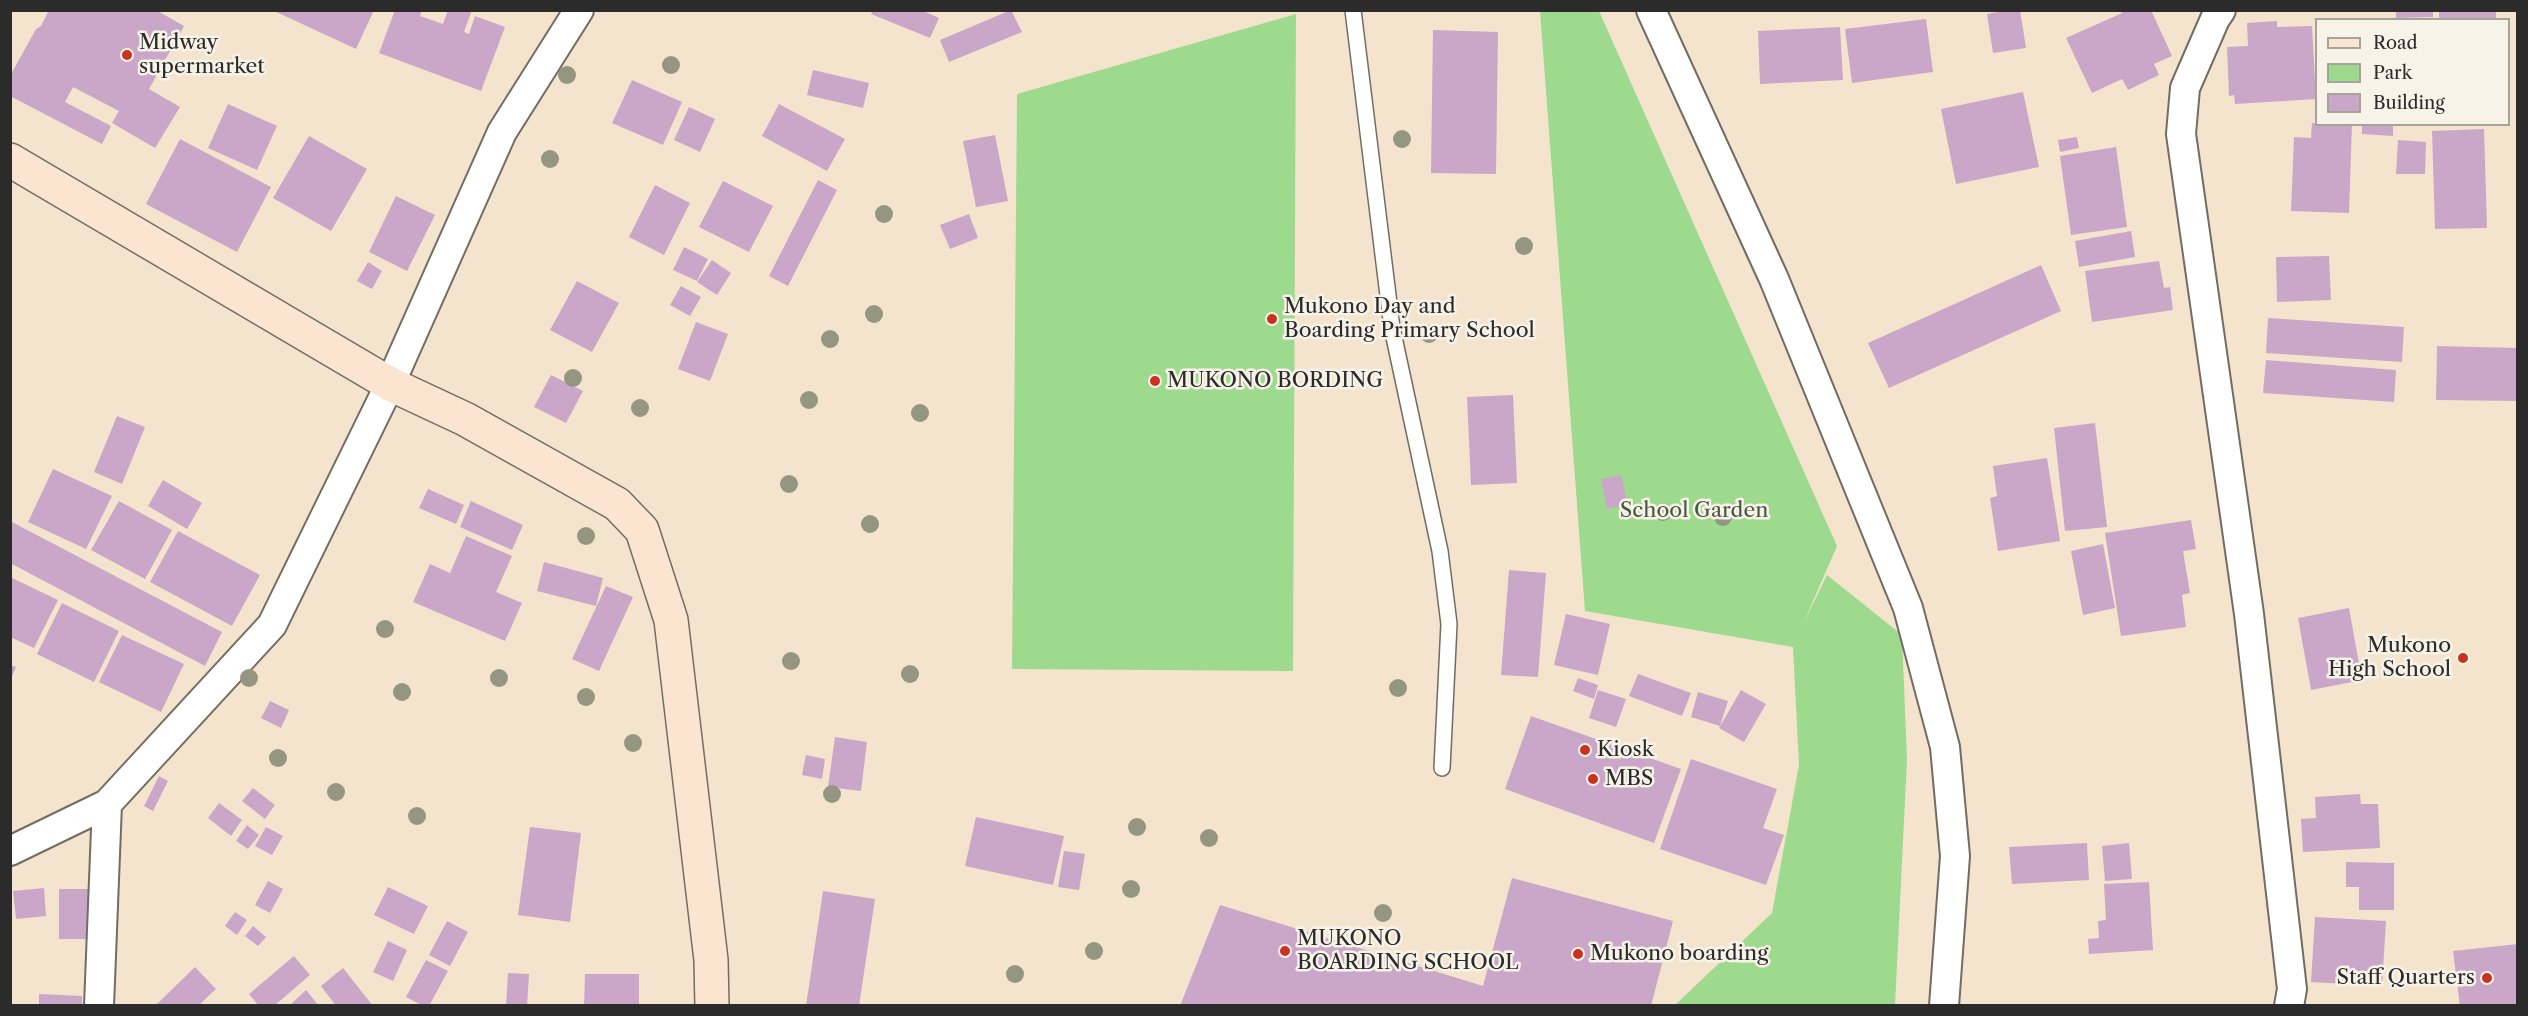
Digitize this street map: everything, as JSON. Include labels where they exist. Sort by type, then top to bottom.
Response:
[{"type":"street","points":[[10,851],[107,804],[272,625],[390,384],[502,132],[579,10]]},
{"type":"street","points":[[1651,10],[1774,279],[1908,608],[1945,747],[1954,845],[1944,1005]]},
{"type":"street","points":[[2222,10],[2215,19],[2185,88],[2181,134],[2249,614],[2292,989],[2289,1005]]},
{"type":"street","points":[[10,160],[390,384],[465,419],[617,504],[642,530],[671,620],[711,960],[712,1005]]},
{"type":"street","points":[[99,1005],[107,804]]},
{"type":"street","points":[[100,970],[111,1005]]},
{"type":"lane","points":[[1353,10],[1392,328],[1440,551],[1448,613],[1442,768]]},
{"type":"green space","name":"School Garden","points":[[1540,11],[1599,11],[1837,546],[1803,624],[1827,575],[1902,635],[1907,760],[1895,1005],[1675,1005],[1772,913],[1799,765],[1793,647],[1585,611]]},
{"type":"green space","name":"MUKONO BORDING","points":[[1296,14],[1293,671],[1012,669],[1017,94]]},
{"type":"building","points":[[49,10],[156,10],[184,26],[149,89],[180,107],[155,148],[112,123],[119,111],[73,87],[65,102],[111,126],[102,144],[10,96],[10,76]]},
{"type":"building","points":[[272,10],[374,10],[356,49]]},
{"type":"building","points":[[395,10],[422,10],[420,16],[443,24],[448,10],[472,10],[464,32],[469,34],[475,16],[505,27],[481,91],[379,53]]},
{"type":"building","points":[[873,10],[921,10],[939,18],[930,38],[871,14]]},
{"type":"building","points":[[1011,10],[1022,32],[949,62],[940,40]]},
{"type":"building","points":[[2020,10],[2026,48],[1993,53],[1987,14]]},
{"type":"building","points":[[2121,10],[2151,10],[2172,56],[2154,64],[2159,75],[2128,90],[2122,79],[2092,93],[2066,38],[2122,13]]},
{"type":"building","points":[[2396,10],[2433,10],[2433,17],[2396,18]]},
{"type":"building","points":[[2439,10],[2496,10],[2496,18],[2439,18]]},
{"type":"building","points":[[1926,19],[1933,72],[1852,83],[1845,29]]},
{"type":"building","points":[[2277,21],[2277,27],[2312,26],[2315,99],[2235,104],[2234,95],[2229,96],[2227,47],[2248,46],[2247,23]]},
{"type":"building","points":[[1840,27],[1843,80],[1760,84],[1758,31]]},
{"type":"building","points":[[1433,30],[1498,32],[1496,174],[1431,173]]},
{"type":"building","points":[[813,70],[869,83],[863,108],[807,95]]},
{"type":"building","points":[[632,80],[682,102],[663,145],[612,123]]},
{"type":"building","points":[[2023,92],[2039,167],[1956,184],[1941,109]]},
{"type":"building","points":[[228,104],[277,126],[257,170],[208,148]]},
{"type":"building","points":[[779,104],[845,139],[827,171],[762,136]]},
{"type":"building","points":[[689,107],[715,119],[700,152],[674,140]]},
{"type":"building","points":[[2312,123],[2315,123],[2315,126],[2352,126],[2349,213],[2291,211],[2294,137],[2311,138]]},
{"type":"building","points":[[2362,126],[2393,126],[2393,136],[2362,134]]},
{"type":"building","points":[[2484,129],[2487,228],[2435,229],[2432,131]]},
{"type":"building","points":[[995,135],[1008,201],[976,207],[963,141]]},
{"type":"building","points":[[309,136],[367,169],[331,231],[273,198]]},
{"type":"building","points":[[2077,137],[2079,148],[2060,152],[2058,140]]},
{"type":"building","points":[[180,139],[271,187],[237,252],[146,204]]},
{"type":"building","points":[[2398,140],[2426,142],[2425,174],[2396,174]]},
{"type":"building","points":[[2116,147],[2127,227],[2071,235],[2060,156]]},
{"type":"building","points":[[818,180],[837,190],[788,286],[769,276]]},
{"type":"building","points":[[723,181],[773,206],[749,252],[699,227]]},
{"type":"building","points":[[655,185],[690,203],[664,255],[629,237]]},
{"type":"building","points":[[396,196],[435,215],[407,271],[369,252]]},
{"type":"building","points":[[969,214],[978,238],[950,249],[940,225]]},
{"type":"building","points":[[2131,231],[2135,257],[2079,267],[2075,241]]},
{"type":"building","points":[[684,247],[708,259],[697,281],[673,270]]},
{"type":"building","points":[[2329,256],[2331,300],[2277,302],[2276,257]]},
{"type":"building","points":[[712,260],[731,273],[717,295],[697,282]]},
{"type":"building","points":[[2159,261],[2164,288],[2170,287],[2173,310],[2092,322],[2085,271]]},
{"type":"building","points":[[368,262],[382,271],[372,289],[357,281]]},
{"type":"building","points":[[2041,265],[2061,311],[1889,388],[1868,343]]},
{"type":"building","points":[[577,281],[619,303],[592,352],[550,330]]},
{"type":"building","points":[[681,286],[701,297],[690,316],[670,305]]},
{"type":"building","points":[[2268,318],[2404,327],[2402,362],[2266,353]]},
{"type":"building","points":[[696,322],[728,334],[710,381],[678,369]]},
{"type":"building","points":[[2437,346],[2518,348],[2518,401],[2436,400]]},
{"type":"building","points":[[2266,360],[2396,370],[2394,402],[2263,393]]},
{"type":"building","points":[[551,375],[583,391],[566,423],[534,407]]},
{"type":"building","points":[[1513,395],[1517,483],[1471,485],[1467,397]]},
{"type":"building","points":[[117,416],[145,427],[122,484],[94,472]]},
{"type":"building","points":[[2095,423],[2107,527],[2065,531],[2054,428]]},
{"type":"building","points":[[2047,458],[2060,541],[1998,551],[1990,498],[1997,496],[1993,466]]},
{"type":"building","points":[[53,469],[112,496],[86,549],[28,522]]},
{"type":"building","points":[[1621,475],[1628,505],[1607,509],[1601,479]]},
{"type":"building","points":[[163,480],[202,503],[187,529],[148,506]]},
{"type":"building","points":[[428,489],[464,505],[456,524],[419,508]]},
{"type":"building","points":[[119,501],[172,530],[145,579],[91,550]]},
{"type":"building","points":[[471,501],[523,525],[512,550],[460,527]]},
{"type":"building","points":[[2191,520],[2196,549],[2183,551],[2190,593],[2182,595],[2186,627],[2121,636],[2105,533]]},
{"type":"building","points":[[10,521],[222,632],[205,666],[10,563]]},
{"type":"building","points":[[178,531],[260,575],[232,626],[150,582]]},
{"type":"building","points":[[466,536],[512,556],[496,592],[522,603],[505,641],[413,602],[430,564],[450,573]]},
{"type":"building","points":[[2103,544],[2115,608],[2083,615],[2071,551]]},
{"type":"building","points":[[544,562],[603,578],[596,606],[537,591]]},
{"type":"building","points":[[1509,570],[1546,573],[1538,677],[1501,675]]},
{"type":"building","points":[[10,577],[58,600],[34,648],[10,637]]},
{"type":"building","points":[[606,586],[633,597],[599,671],[572,659]]},
{"type":"building","points":[[62,603],[119,631],[94,682],[37,654]]},
{"type":"building","points":[[2349,608],[2362,680],[2311,690],[2298,618]]},
{"type":"building","points":[[1566,614],[1610,624],[1598,675],[1554,665]]},
{"type":"building","points":[[122,635],[184,664],[161,712],[99,682]]},
{"type":"building","points":[[10,665],[16,667],[10,681]]},
{"type":"building","points":[[1638,674],[1691,693],[1682,716],[1629,696]]},
{"type":"building","points":[[1578,678],[1598,685],[1594,699],[1573,691]]},
{"type":"building","points":[[1598,690],[1626,699],[1616,727],[1589,718]]},
{"type":"building","points":[[1741,690],[1766,704],[1744,742],[1719,728]]},
{"type":"building","points":[[1698,692],[1728,701],[1720,726],[1691,717]]},
{"type":"building","points":[[270,701],[289,710],[281,728],[261,718]]},
{"type":"building","name":"MBS","points":[[1531,716],[1681,769],[1654,843],[1505,789]]},
{"type":"building","points":[[835,737],[867,742],[861,791],[828,787]]},
{"type":"building","points":[[806,755],[825,759],[822,779],[802,775]]},
{"type":"building","points":[[1691,759],[1777,789],[1763,828],[1784,835],[1766,885],[1660,849]]},
{"type":"building","points":[[159,776],[168,781],[153,811],[144,806]]},
{"type":"building","points":[[253,788],[275,805],[265,819],[242,801]]},
{"type":"building","points":[[2360,794],[2361,804],[2378,804],[2380,848],[2303,852],[2301,819],[2316,818],[2315,797]]},
{"type":"building","points":[[219,803],[242,820],[231,836],[208,818]]},
{"type":"building","points":[[976,817],[1064,836],[1053,885],[965,866]]},
{"type":"building","points":[[247,825],[259,835],[248,849],[236,841]]},
{"type":"building","points":[[266,827],[283,836],[272,855],[255,846]]},
{"type":"building","points":[[530,827],[581,833],[570,922],[518,915]]},
{"type":"building","points":[[2087,843],[2089,880],[2012,884],[2009,847]]},
{"type":"building","points":[[2129,843],[2132,879],[2105,881],[2102,846]]},
{"type":"building","points":[[1064,851],[1085,854],[1079,890],[1058,887]]},
{"type":"building","points":[[2346,862],[2394,863],[2394,910],[2359,910],[2359,887],[2346,887]]},
{"type":"building","points":[[1512,878],[1673,921],[1651,1006],[1180,1006],[1220,905],[1483,986]]},
{"type":"building","points":[[268,881],[283,889],[270,913],[255,905]]},
{"type":"building","points":[[2149,882],[2153,950],[2089,954],[2088,939],[2099,938],[2098,921],[2106,920],[2104,884]]},
{"type":"building","points":[[388,887],[428,906],[414,934],[374,915]]},
{"type":"building","points":[[44,888],[46,916],[16,919],[13,891]]},
{"type":"building","points":[[59,889],[94,889],[94,939],[59,939]]},
{"type":"building","points":[[823,891],[875,899],[859,1006],[806,1006]]},
{"type":"building","points":[[235,912],[247,920],[237,935],[225,926]]},
{"type":"building","points":[[2315,917],[2386,921],[2382,986],[2311,982]]},
{"type":"building","points":[[447,921],[468,932],[450,966],[429,955]]},
{"type":"building","points":[[253,926],[266,937],[258,946],[245,936]]},
{"type":"building","points":[[388,941],[407,950],[393,981],[373,972]]},
{"type":"building","name":"Staff Quarters","points":[[2518,944],[2518,1006],[2460,1006],[2453,951]]},
{"type":"building","points":[[294,956],[310,975],[274,1006],[259,1006],[249,994]]},
{"type":"building","points":[[426,960],[448,971],[429,1006],[423,1006],[406,997]]},
{"type":"building","points":[[195,967],[216,989],[198,1006],[155,1006]]},
{"type":"building","points":[[343,968],[373,1006],[336,1006],[321,986]]},
{"type":"building","points":[[508,973],[529,974],[527,1006],[506,1006]]},
{"type":"building","points":[[585,974],[639,974],[639,1006],[584,1006]]},
{"type":"building","points":[[306,990],[319,1006],[289,1006]]},
{"type":"building","points":[[39,994],[82,996],[82,1006],[39,1006]]},
{"type":"place","name":"Midway supermarket","points":[[127,55]]},
{"type":"place","name":"Mukono Day and Boarding Primary School","points":[[1272,319]]},
{"type":"place","name":"MUKONO BORDING","points":[[1155,381]]},
{"type":"place","name":"Mukono High School","points":[[2463,658]]},
{"type":"place","name":"Kiosk","points":[[1585,750]]},
{"type":"place","name":"MBS","points":[[1593,779]]},
{"type":"place","name":"MUKONO BOARDING SCHOOL","points":[[1285,951]]},
{"type":"place","name":"Mukono boarding","points":[[1578,954]]},
{"type":"place","name":"Staff Quarters","points":[[2487,978]]}]
